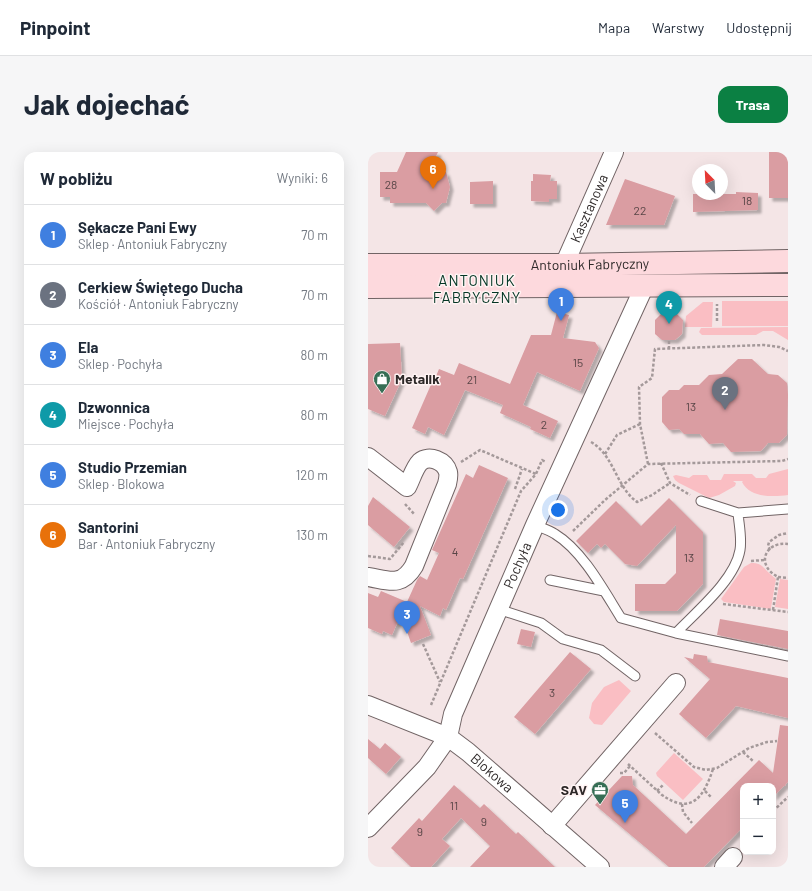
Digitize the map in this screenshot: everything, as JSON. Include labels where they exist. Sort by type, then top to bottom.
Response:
[{"type":"main road","name":"Antoniuk Fabryczny","points":[[368,265],[564,265],[788,262]]},
{"type":"main road","name":"Antoniuk Fabryczny","points":[[368,287],[788,285]]},
{"type":"street","name":"Kasztanowa","points":[[564,265],[614,152]]},
{"type":"street","name":"Pochyła","points":[[368,828],[427,767],[448,737],[453,714],[535,525],[645,285]]},
{"type":"street","points":[[368,457],[407,487],[419,463],[424,460],[435,459],[448,471],[447,484],[414,566],[409,574],[398,580],[390,582],[368,577]]},
{"type":"street","points":[[552,826],[676,683]]},
{"type":"street","name":"Blokowa","points":[[368,705],[448,737],[468,752],[600,867]]},
{"type":"lane","points":[[701,501],[738,513],[788,509]]},
{"type":"lane","points":[[676,633],[706,602],[728,576],[737,561],[741,536],[738,513]]},
{"type":"lane","points":[[535,525],[554,533],[564,540],[589,567],[621,618],[676,633],[788,656]]},
{"type":"lane","points":[[550,580],[604,591]]},
{"type":"lane","points":[[498,610],[541,623],[563,639],[601,650],[635,676]]},
{"type":"path","points":[[717,302],[717,321]]},
{"type":"path","points":[[669,341],[669,349]]},
{"type":"path","points":[[648,464],[640,424],[639,387],[652,378],[655,349],[764,345],[779,347],[788,351]]},
{"type":"path","points":[[605,454],[617,434],[640,424]]},
{"type":"path","points":[[576,437],[592,443],[605,454],[630,497],[637,502],[652,495],[670,482]]},
{"type":"path","points":[[448,471],[480,450],[536,474]]},
{"type":"path","points":[[564,540],[622,484],[648,464],[782,461],[788,459]]},
{"type":"path","points":[[661,463],[670,482],[701,501]]},
{"type":"path","points":[[515,489],[522,469]]},
{"type":"path","points":[[407,487],[400,499],[415,513],[416,519]]},
{"type":"path","points":[[770,550],[768,546],[769,542],[779,535],[788,533]]},
{"type":"path","points":[[368,556],[390,559],[408,536]]},
{"type":"path","points":[[788,544],[780,544],[770,550],[765,556],[764,560],[767,568],[773,574],[778,577],[788,578]]},
{"type":"path","points":[[773,610],[778,577]]},
{"type":"path","points":[[706,602],[788,612]]},
{"type":"path","points":[[423,644],[440,683]]},
{"type":"path","points":[[642,722],[694,767],[706,770],[717,768],[743,752],[767,742],[777,741]]},
{"type":"path","points":[[743,752],[752,761]]},
{"type":"path","points":[[605,765],[626,762],[657,791],[668,799],[682,804],[694,801],[705,791],[713,769]]},
{"type":"path","points":[[657,791],[664,784]]},
{"type":"path","points":[[705,791],[711,797]]},
{"type":"path","points":[[776,808],[788,797]]},
{"type":"path","points":[[682,804],[683,812],[692,823]]},
{"type":"shaded area","points":[[722,301],[788,301],[788,326],[722,326]]},
{"type":"shaded area","points":[[703,302],[713,302],[712,327],[685,327],[686,316]]},
{"type":"shaded area","points":[[788,327],[788,340],[773,331],[763,331],[756,335],[702,335],[699,332],[701,328]]},
{"type":"shaded area","points":[[788,469],[788,495],[782,496],[756,494],[746,487],[742,482],[743,481],[733,481],[736,483],[735,486],[719,495],[709,498],[679,483],[673,476],[676,475],[689,478],[693,475],[707,475],[710,480],[721,480],[724,474],[752,474],[756,478],[766,478],[769,474]]},
{"type":"shaded area","points":[[751,563],[761,565],[776,579],[770,609],[724,602],[721,599],[744,567]]},
{"type":"shaded area","points":[[780,579],[788,580],[788,609],[775,607]]},
{"type":"shaded area","points":[[619,680],[631,691],[602,725],[594,724],[589,718],[592,703],[604,687]]},
{"type":"shaded area","points":[[674,753],[703,779],[683,800],[657,776],[656,773]]},
{"type":"building","points":[[406,152],[438,152],[428,173],[446,172],[450,187],[446,203],[442,203],[434,211],[426,203],[390,203],[390,197],[380,197],[380,172],[397,172]]},
{"type":"building","points":[[769,152],[788,152],[788,198],[769,198]]},
{"type":"building","points":[[533,174],[551,175],[550,181],[557,181],[557,199],[549,199],[549,202],[531,201],[531,181],[533,181]]},
{"type":"building","points":[[625,179],[675,196],[664,225],[606,225]]},
{"type":"building","points":[[493,181],[493,204],[470,204],[470,182]]},
{"type":"building","points":[[736,192],[758,193],[758,210],[693,212],[693,200],[728,200],[728,194],[736,194]]},
{"type":"building","points":[[557,312],[569,315],[563,338],[595,342],[599,348],[580,391],[537,372],[523,405],[558,421],[550,438],[530,429],[531,427],[500,413],[503,405],[465,390],[444,435],[428,427],[425,434],[412,428],[439,369],[454,375],[459,363],[510,384],[531,335],[551,335]]},
{"type":"building","points":[[663,312],[676,313],[683,320],[682,334],[675,340],[662,340],[655,334],[655,320]]},
{"type":"building","name":"Metalik","points":[[400,343],[402,379],[385,416],[368,409],[368,344]]},
{"type":"building","points":[[738,359],[752,359],[768,374],[778,375],[787,383],[787,435],[779,443],[768,443],[761,451],[731,452],[723,443],[709,444],[700,434],[684,434],[679,429],[669,430],[662,422],[662,397],[669,390],[679,390],[684,385],[699,385],[709,375],[722,374]]},
{"type":"building","points":[[479,465],[508,478],[463,579],[460,578],[446,610],[443,608],[440,616],[420,606],[431,635],[411,643],[401,614],[392,635],[383,631],[382,634],[368,628],[368,593],[378,597],[381,591],[407,602],[420,576],[427,580],[439,553],[432,550],[466,474],[473,478]]},
{"type":"building","points":[[373,497],[410,527],[394,547],[368,525],[368,506]]},
{"type":"building","points":[[669,498],[703,532],[703,584],[677,611],[635,611],[635,584],[665,584],[676,573],[676,525],[637,566],[625,564],[605,544],[601,548],[597,544],[588,553],[576,541],[616,501],[641,526]]},
{"type":"building","points":[[720,619],[788,631],[788,649],[717,635]]},
{"type":"building","points":[[521,629],[535,632],[531,647],[517,644]]},
{"type":"building","points":[[570,652],[591,669],[535,734],[514,717]]},
{"type":"building","points":[[694,654],[707,656],[708,662],[788,678],[788,718],[736,706],[706,738],[679,714],[710,679],[684,657],[693,659]]},
{"type":"building","points":[[780,725],[788,726],[788,782],[785,785],[786,786],[784,786],[776,794],[776,783],[740,783],[740,830],[704,867],[669,867],[595,805],[622,776],[632,776],[633,785],[686,834],[759,760],[773,773]]},
{"type":"building","points":[[368,739],[380,749],[385,743],[401,757],[386,774],[368,758]]},
{"type":"building","points":[[454,785],[480,808],[484,804],[516,834],[518,832],[555,867],[470,867],[490,846],[461,818],[442,839],[450,846],[431,867],[411,867],[391,848],[419,818],[422,821]]},
{"type":"place","name":"Santorini","points":[[433,189]]},
{"type":"place","name":"Sękacze Pani Ewy","points":[[561,321]]},
{"type":"place","name":"Dzwonnica","points":[[669,324]]},
{"type":"place","name":"Metalik","points":[[382,394]]},
{"type":"place","name":"Cerkiew Świętego Ducha","points":[[725,410]]},
{"type":"place","name":"Ela","points":[[407,634]]},
{"type":"place","name":"SAV","points":[[600,805]]},
{"type":"place","name":"Studio Przemian","points":[[625,823]]},
{"type":"district","name":"ANTONIUK FABRYCZNY","points":[[477,290]]}]
